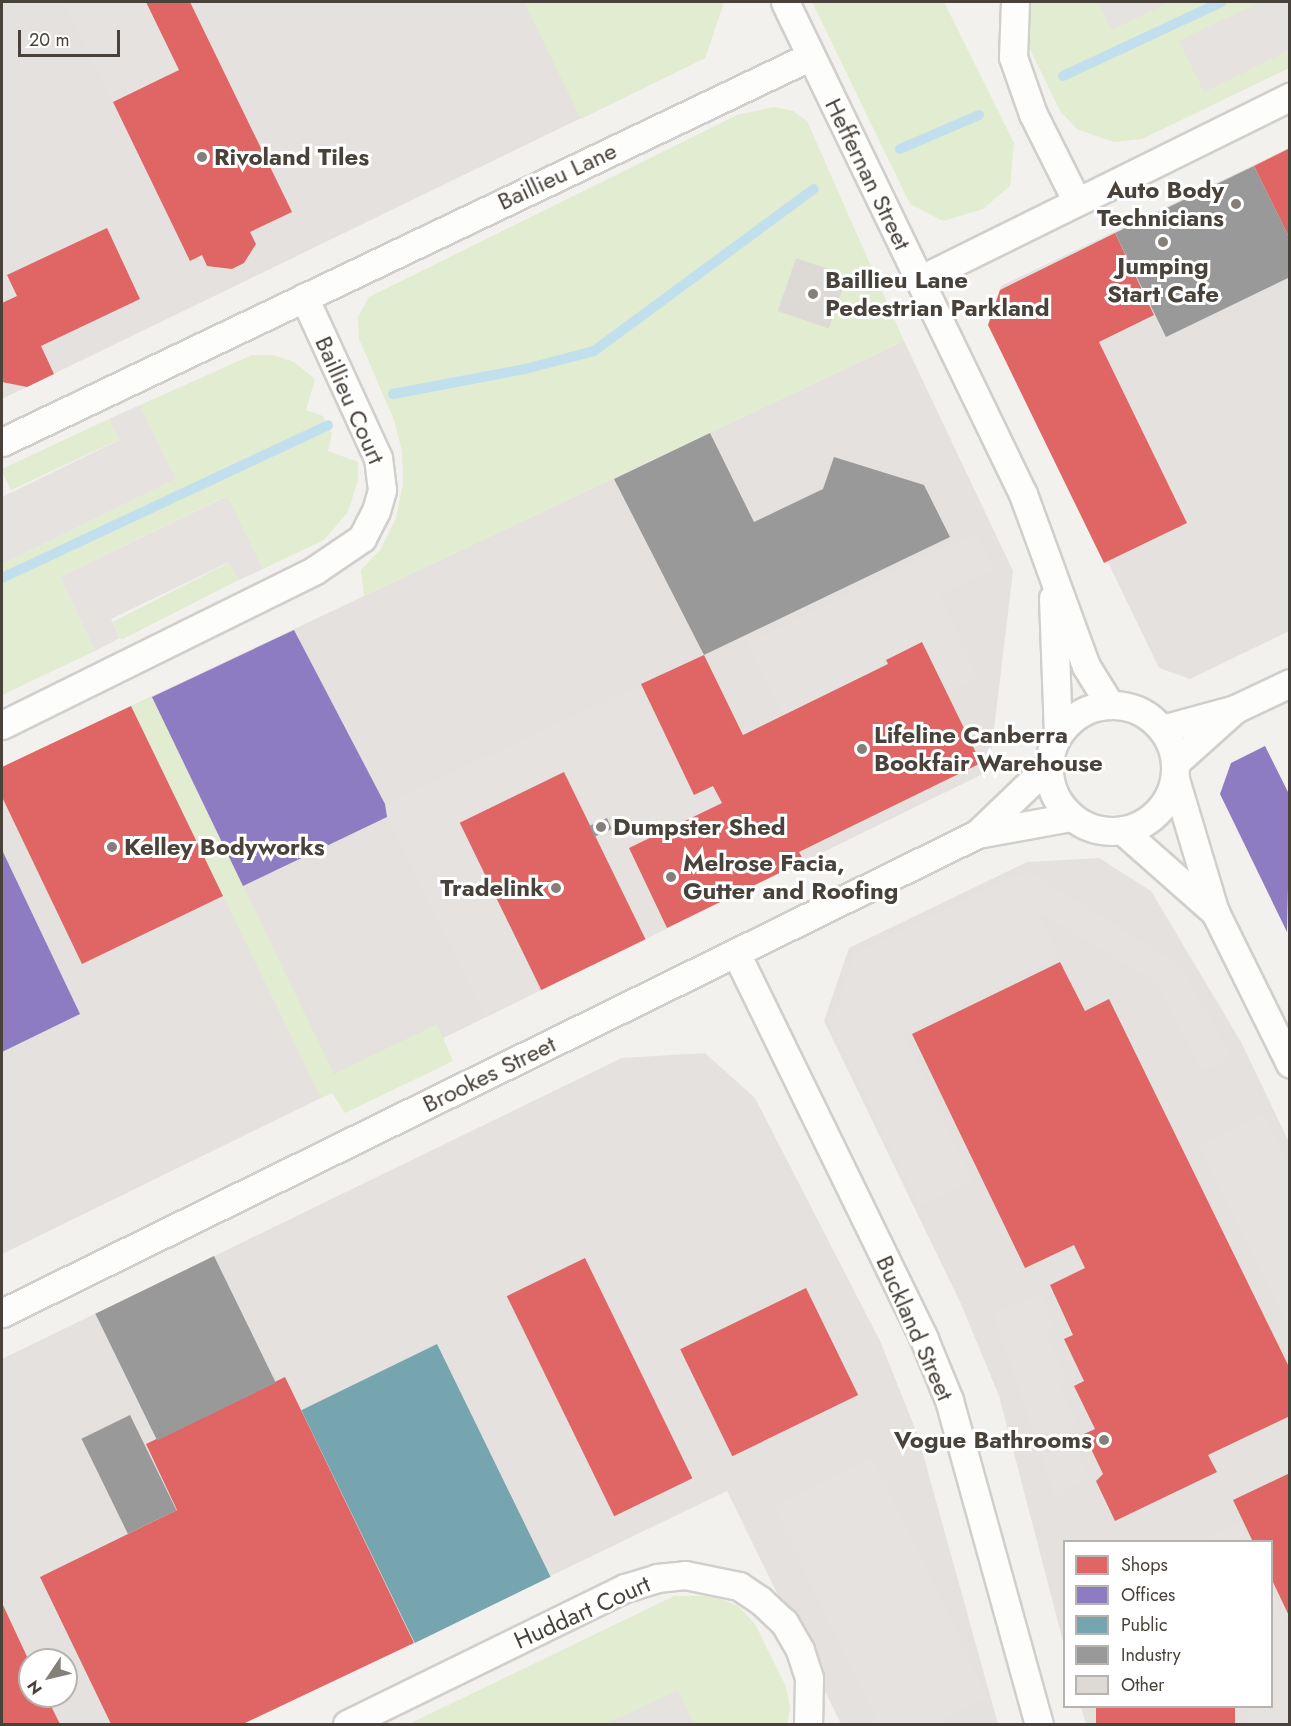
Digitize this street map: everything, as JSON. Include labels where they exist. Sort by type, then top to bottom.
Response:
[{"type":"street","name":"Heffernan Street","points":[[785,2],[1023,494],[1086,666],[1110,705]]},
{"type":"street","points":[[1015,2],[1013,57],[1033,114],[1077,202]]},
{"type":"street","name":"Baillieu Lane","points":[[304,297],[811,56]]},
{"type":"street","points":[[919,280],[1290,97]]},
{"type":"street","points":[[2,442],[304,297]]},
{"type":"street","name":"Baillieu Court","points":[[2,725],[315,570],[362,538],[376,511],[382,483],[381,467],[304,297]]},
{"type":"street","name":"Heffernan Street","points":[[1052,576],[1058,734]]},
{"type":"street","points":[[1162,729],[1234,709],[1290,683]]},
{"type":"street","points":[[1234,709],[1175,771],[1157,814],[1141,825],[1123,831],[1104,832],[1071,817],[1058,803],[1048,766],[1058,734],[1071,718],[1089,709],[1110,705],[1129,707],[1162,729],[1175,771],[1215,912],[1290,1064]]},
{"type":"street","name":"Brookes Street","points":[[977,834],[1048,766]]},
{"type":"street","name":"Brookes Street","points":[[2,1313],[977,834],[1071,817]]},
{"type":"street","points":[[1123,831],[1215,912]]},
{"type":"street","name":"Buckland Street","points":[[736,953],[924,1339],[949,1400],[1039,1725]]},
{"type":"street","name":"Huddart Court","points":[[347,1725],[625,1588],[657,1578],[685,1575],[738,1586],[760,1600],[784,1622],[800,1650],[809,1678],[808,1725]]},
{"type":"shaded area","points":[[2,2],[724,2],[705,58],[2,399]]},
{"type":"shaded area","points":[[64,2],[146,2],[179,70],[113,102]]},
{"type":"shaded area","points":[[1098,2],[1169,2],[1112,30]]},
{"type":"shaded area","points":[[1260,2],[1289,2],[1289,50],[1204,92],[1179,41]]},
{"type":"shaded area","points":[[1289,148],[1289,631],[1190,679],[1159,668],[990,318],[1001,286]]},
{"type":"shaded area","points":[[904,341],[1013,571],[989,771],[2,1254],[2,767]]},
{"type":"shaded area","points":[[140,405],[176,479],[2,564],[2,497],[119,440],[109,419]]},
{"type":"shaded area","points":[[227,496],[263,569],[239,580],[229,562],[111,619],[120,638],[95,651],[60,577]]},
{"type":"shaded area","points":[[976,532],[994,569],[939,596],[979,678],[947,694],[921,642],[886,660],[888,664],[783,715],[747,643]]},
{"type":"shaded area","points":[[641,684],[694,795],[713,786],[722,803],[629,848],[667,928],[645,939],[596,837],[612,829],[606,818],[590,826],[564,772],[460,822],[540,990],[486,1017],[387,817],[385,804]]},
{"type":"shaded area","points":[[1099,858],[1151,891],[1241,1042],[1289,1142],[1289,1724],[1086,1724],[1081,1708],[1273,1708],[1273,1540],[1063,1540],[1063,1641],[999,1396],[961,1304],[824,1021],[849,948],[1027,862]]},
{"type":"shaded area","points":[[1028,870],[1182,967],[1231,1057],[1203,1071],[1156,983],[1037,911],[1060,957],[903,1034],[973,1180],[919,1206],[831,1026],[854,953]]},
{"type":"shaded area","points":[[705,1053],[755,1098],[881,1343],[918,1436],[998,1724],[841,1724],[727,1491],[243,1724],[2,1724],[2,1359],[622,1058]]},
{"type":"shaded area","points":[[1264,1113],[1289,1164],[1289,1330],[1199,1145]]},
{"type":"shaded area","points":[[1040,1293],[1055,1326],[1045,1331],[1067,1380],[1058,1384],[1077,1425],[1068,1430],[1090,1479],[1055,1497],[993,1314]]},
{"type":"shaded area","points":[[873,1457],[988,1698],[934,1724],[878,1724],[773,1505]]},
{"type":"shaded area","points":[[1237,1523],[1246,1540],[1200,1540]]},
{"type":"shaded area","points":[[1273,1595],[1289,1630],[1289,1724],[1252,1724],[1244,1708],[1273,1708]]},
{"type":"shaded area","points":[[678,1690],[694,1724],[606,1724]]},
{"type":"green space","points":[[524,2],[724,2],[705,58],[581,119]]},
{"type":"green space","points":[[812,2],[944,2],[1014,143],[1010,186],[983,209],[943,221],[910,204]]},
{"type":"green space","points":[[1031,2],[1289,2],[1289,68],[1142,139],[1113,142],[1077,129],[1060,111],[1030,49],[1026,27]]},
{"type":"green space","points":[[774,107],[793,111],[807,121],[904,341],[364,596],[361,570],[380,550],[396,518],[403,484],[402,451],[394,420],[359,339],[358,317],[369,297],[737,115]]},
{"type":"green space","points":[[252,355],[273,355],[294,362],[315,379],[306,410],[323,416],[332,434],[328,451],[358,462],[358,480],[348,512],[324,540],[263,569],[226,496],[60,577],[95,651],[2,695],[2,564],[176,479],[140,405]]},
{"type":"green space","points":[[109,419],[119,440],[11,490],[2,469]]},
{"type":"green space","points":[[230,562],[239,580],[121,640],[112,622]]},
{"type":"green space","points":[[152,697],[334,1074],[437,1024],[453,1061],[345,1113],[332,1093],[321,1098],[131,706]]},
{"type":"green space","points":[[674,1596],[715,1596],[738,1606],[755,1624],[786,1687],[790,1708],[787,1724],[409,1724]]},
{"type":"building: Shops","name":"Rivoland Tiles","points":[[146,2],[190,2],[292,212],[250,232],[256,244],[244,263],[232,269],[207,266],[202,255],[190,261],[113,102],[179,70]]},
{"type":"building: Shops","points":[[1290,148],[1290,239],[1254,166]]},
{"type":"building: Shops","points":[[107,228],[140,299],[41,346],[54,374],[27,387],[2,382],[2,303],[17,296],[7,275]]},
{"type":"building: Shops","points":[[1115,233],[1154,315],[1099,342],[1187,523],[1104,563],[988,325],[1000,290]]},
{"type":"building: Shops","points":[[922,642],[981,763],[799,852],[804,861],[667,928],[629,848],[722,803],[713,786],[694,795],[641,684],[704,655],[743,735],[888,664],[886,660]]},
{"type":"building: Shops","name":"Kelley Bodyworks","points":[[131,706],[223,896],[82,964],[2,797],[2,767]]},
{"type":"building: Shops","name":"Tradelink","points":[[564,772],[646,939],[541,990],[460,823]]},
{"type":"building: Shops","points":[[1060,962],[1085,1011],[1109,999],[1290,1369],[1290,1416],[1208,1455],[1217,1472],[1115,1521],[1096,1481],[1103,1474],[1084,1434],[1095,1429],[1074,1386],[1084,1381],[1064,1339],[1073,1335],[1050,1285],[1085,1268],[1074,1245],[1025,1268],[912,1034]]},
{"type":"building: Shops","points":[[585,1258],[692,1478],[614,1516],[507,1296]]},
{"type":"building: Shops","points":[[806,1288],[858,1395],[732,1456],[680,1349]]},
{"type":"building: Shops","points":[[285,1377],[414,1643],[243,1724],[111,1724],[78,1656],[78,1648],[74,1648],[40,1577],[177,1510],[146,1444]]},
{"type":"building: Shops","points":[[1290,1473],[1290,1618],[1273,1582],[1273,1540],[1252,1540],[1233,1500]]},
{"type":"building: Shops","points":[[2,1603],[23,1648],[18,1648],[18,1708],[52,1708],[60,1724],[2,1724]]},
{"type":"building: Shops","points":[[1096,1708],[1235,1708],[1235,1724],[1096,1724]]},
{"type":"building: Offices","points":[[294,630],[385,804],[387,817],[243,886],[152,697]]},
{"type":"building: Offices","points":[[1265,746],[1290,796],[1287,932],[1220,794],[1231,763]]},
{"type":"building: Offices","points":[[2,850],[80,1014],[2,1052]]},
{"type":"building: Public","points":[[437,1344],[551,1577],[415,1643],[301,1410]]},
{"type":"building: Industry","points":[[1254,166],[1290,239],[1290,277],[1166,337],[1115,233]]},
{"type":"building: Industry","points":[[710,433],[754,522],[823,489],[834,457],[924,485],[950,537],[704,655],[614,479]]},
{"type":"building: Industry","name":"Dumpster Shed","points":[[607,818],[612,829],[595,837],[590,826]]},
{"type":"building: Industry","points":[[214,1256],[276,1383],[157,1441],[95,1314]]},
{"type":"building: Industry","points":[[130,1415],[176,1510],[128,1534],[81,1439]]},
{"type":"building: Other","name":"Baillieu Lane Pedestrian Parkland","points":[[796,258],[847,276],[829,329],[778,311]]},
{"type":"waterway","points":[[1063,76],[1222,2]]},
{"type":"waterway","points":[[900,149],[979,115]]},
{"type":"waterway","points":[[393,394],[525,369],[594,351],[814,189]]},
{"type":"waterway","points":[[2,578],[328,425]]},
{"type":"place","name":"Rivoland Tiles","points":[[202,157]]},
{"type":"place","name":"Auto Body Technicians","points":[[1236,204]]},
{"type":"place","name":"Jumping Start Cafe","points":[[1163,242]]},
{"type":"place","name":"Baillieu Lane Pedestrian Parkland","points":[[813,294]]},
{"type":"place","name":"Lifeline Canberra Bookfair Warehouse","points":[[862,749]]},
{"type":"place","name":"Dumpster Shed","points":[[601,827]]},
{"type":"place","name":"Kelley Bodyworks","points":[[112,847]]},
{"type":"place","name":"Melrose Facia, Gutter and Roofing","points":[[671,877]]},
{"type":"place","name":"Tradelink","points":[[556,888]]},
{"type":"place","name":"Vogue Bathrooms","points":[[1104,1440]]}]
